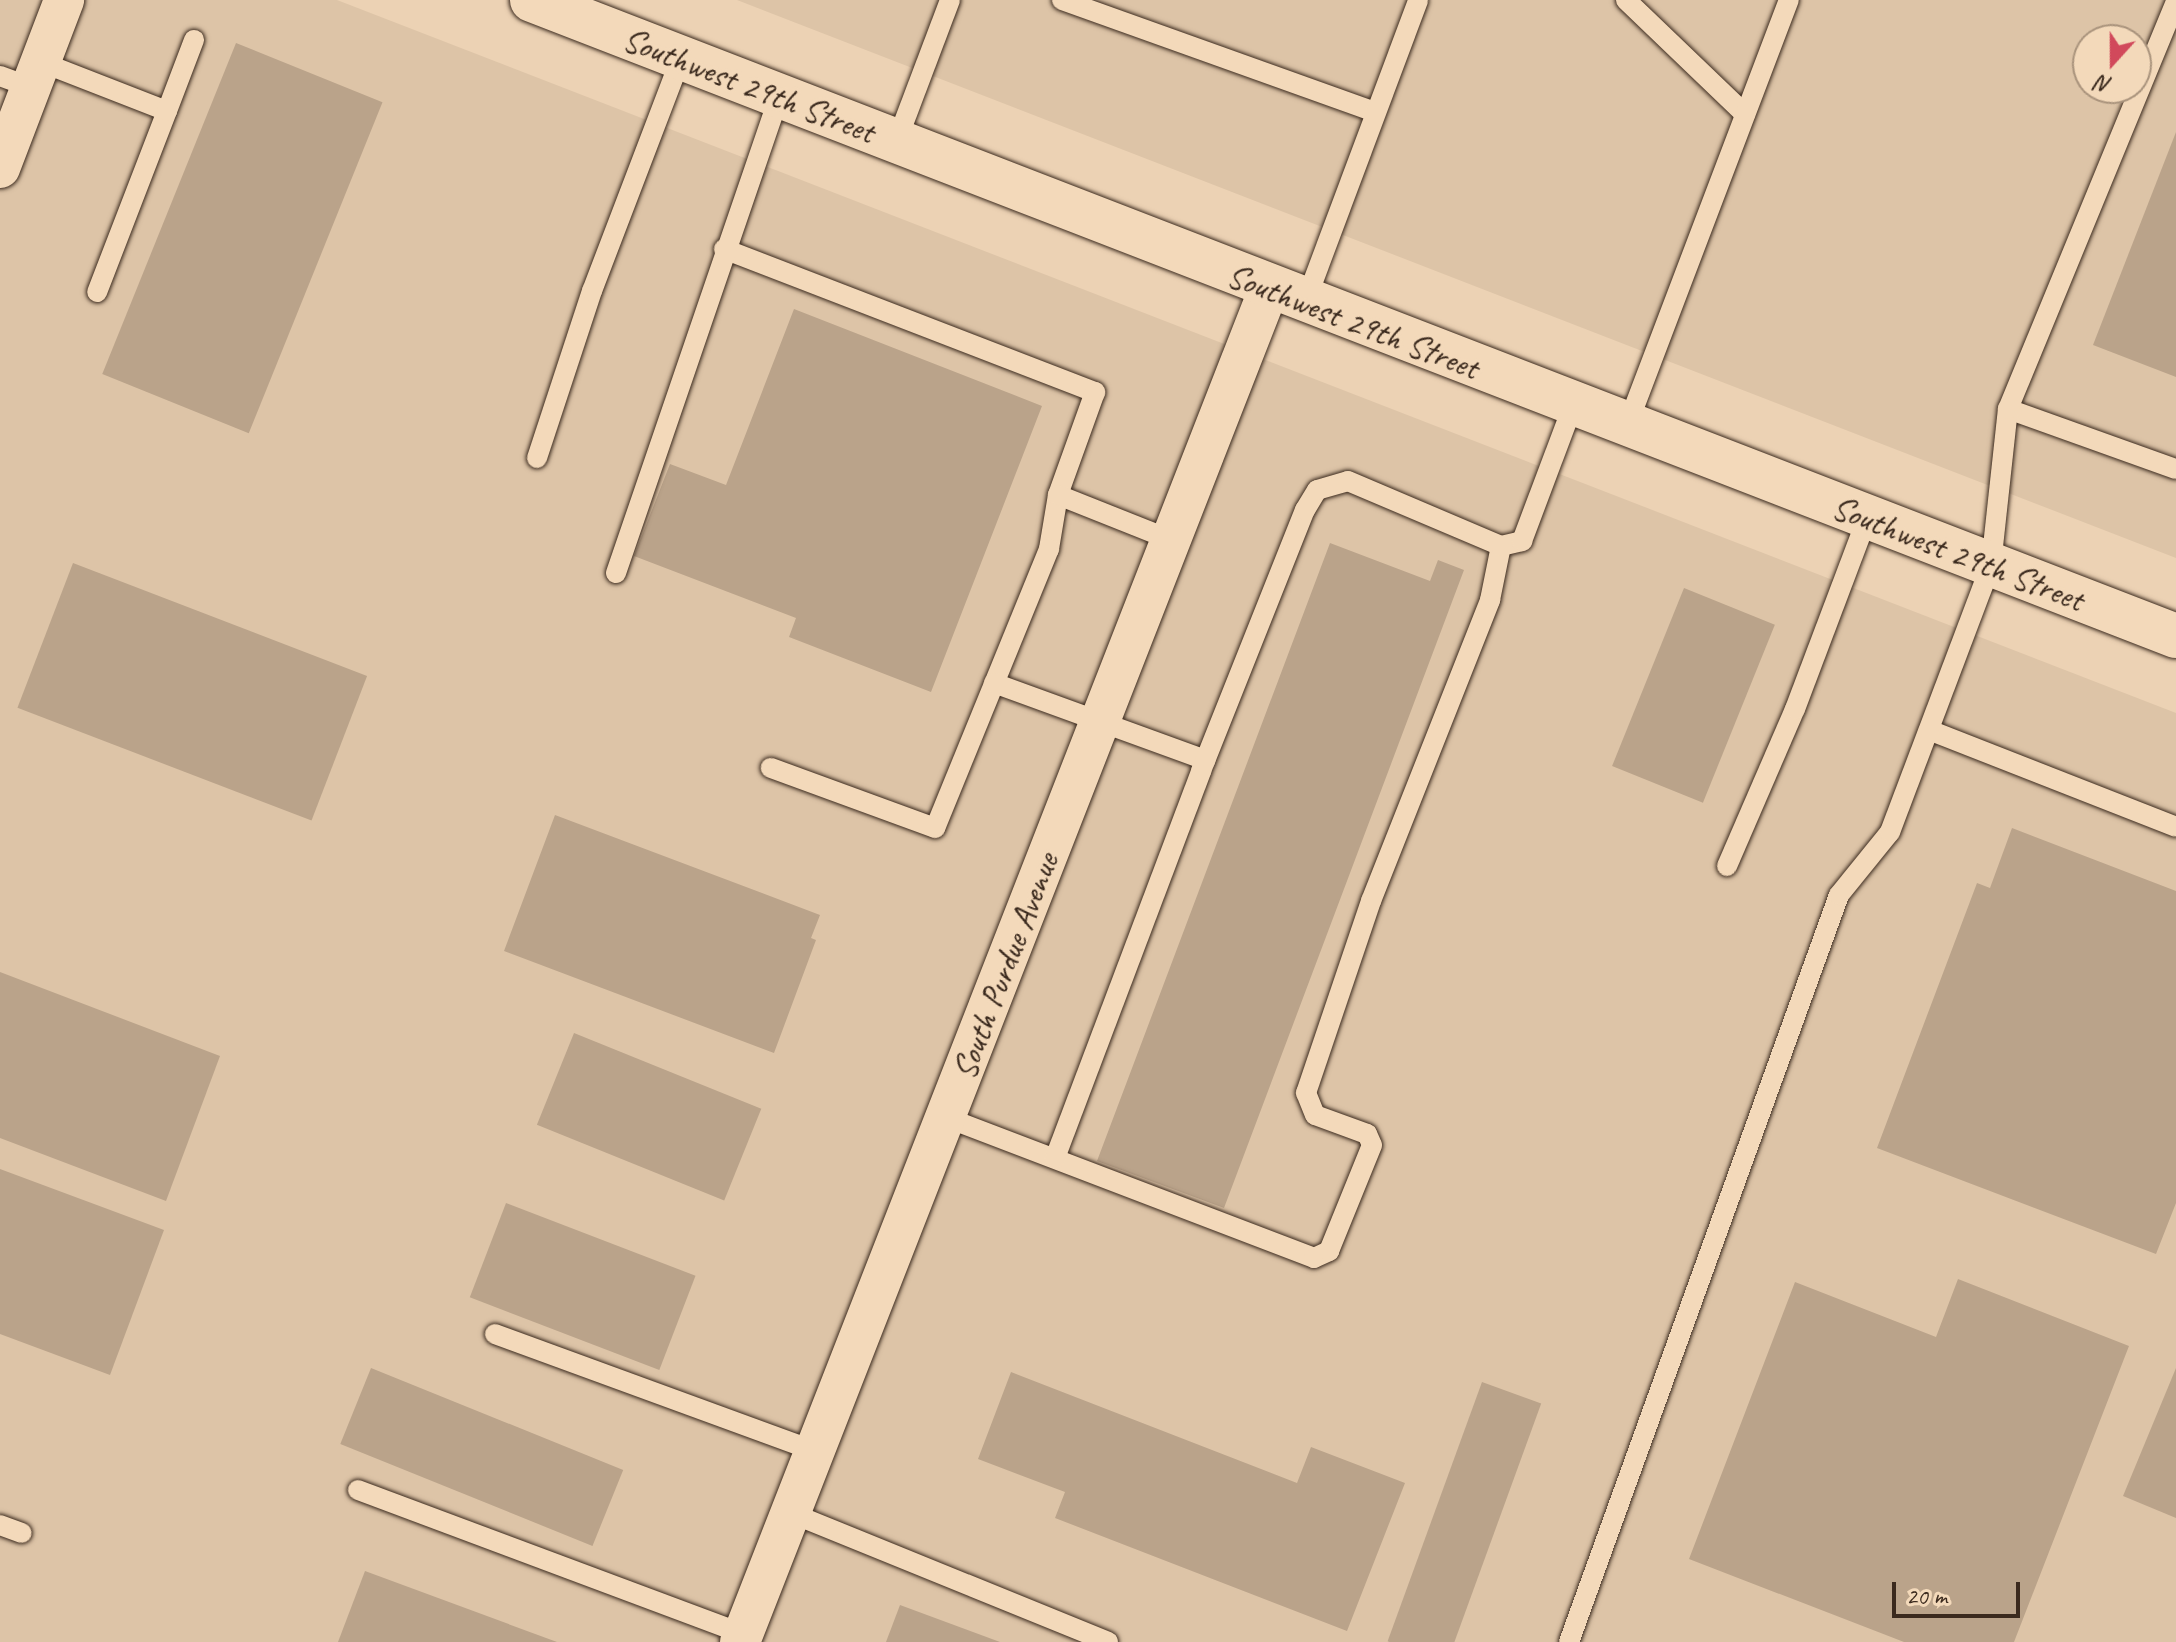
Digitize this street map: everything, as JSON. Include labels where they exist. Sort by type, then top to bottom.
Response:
[{"type":"street","points":[[0,168],[24,75],[64,0]]},
{"type":"street","name":"Southwest 29th Street","points":[[532,0],[1287,296],[2176,636]]},
{"type":"street","name":"South Purdue Avenue","points":[[742,1638],[1171,540],[1287,296]]},
{"type":"lane","points":[[896,143],[950,0]]},
{"type":"lane","points":[[1062,0],[1374,112]]},
{"type":"lane","points":[[1287,296],[1374,112],[1418,0]]},
{"type":"lane","points":[[1626,0],[1745,114]]},
{"type":"lane","points":[[1627,426],[1789,0]]},
{"type":"lane","points":[[1569,1642],[1839,895],[1890,832],[1991,565],[2008,409],[2176,1]]},
{"type":"lane","points":[[97,292],[194,40]]},
{"type":"lane","points":[[537,458],[592,291],[681,58]]},
{"type":"lane","points":[[24,75],[167,111]]},
{"type":"lane","points":[[616,573],[724,249],[779,97]]},
{"type":"lane","points":[[724,249],[1095,392],[1058,495],[1049,549],[935,828],[771,768]]},
{"type":"lane","points":[[1055,1158],[1205,760],[1317,490],[1348,481],[1501,546],[1522,541],[1573,405]]},
{"type":"lane","points":[[2008,409],[2176,469]]},
{"type":"lane","points":[[1058,495],[1171,540]]},
{"type":"lane","points":[[1727,866],[1795,709],[1867,518]]},
{"type":"lane","points":[[945,1117],[1314,1258],[1329,1251],[1372,1145],[1367,1134],[1315,1115],[1306,1093],[1371,901],[1490,600],[1501,546]]},
{"type":"lane","points":[[994,683],[1205,760]]},
{"type":"lane","points":[[1929,730],[2176,827]]},
{"type":"lane","points":[[495,1334],[815,1451]]},
{"type":"lane","points":[[358,1490],[742,1638]]},
{"type":"lane","points":[[791,1513],[1108,1642]]},
{"type":"lane","points":[[0,1525],[22,1533]]},
{"type":"shaded area","points":[[0,0],[337,0],[2176,713],[2176,1642],[0,1642]]},
{"type":"shaded area","points":[[737,0],[2176,0],[2176,558]]},
{"type":"building","points":[[236,43],[382,102],[249,433],[102,374]]},
{"type":"building","points":[[2176,132],[2176,377],[2093,345]]},
{"type":"building","points":[[794,309],[1042,406],[931,692],[789,637],[796,618],[634,556],[670,464],[726,485]]},
{"type":"building","points":[[1330,543],[1430,581],[1438,560],[1464,570],[1224,1208],[1097,1161]]},
{"type":"building","points":[[73,563],[367,676],[312,821],[17,708]]},
{"type":"building","points":[[1684,588],[1775,625],[1703,803],[1612,766]]},
{"type":"building","points":[[555,815],[820,915],[811,938],[816,940],[774,1053],[504,951]]},
{"type":"building","points":[[2012,828],[2176,891],[2176,1203],[2156,1254],[1877,1148],[1977,883],[1990,888]]},
{"type":"building","points":[[0,972],[220,1056],[166,1201],[0,1138]]},
{"type":"building","points":[[574,1033],[761,1109],[724,1200],[537,1125]]},
{"type":"building","points":[[0,1169],[164,1230],[110,1375],[0,1334]]},
{"type":"building","points":[[506,1203],[696,1276],[659,1370],[470,1297]]},
{"type":"building","points":[[1958,1279],[2129,1346],[2014,1642],[1904,1642],[1689,1559],[1795,1282],[1936,1337]]},
{"type":"building","points":[[371,1368],[623,1470],[592,1546],[340,1444]]},
{"type":"building","points":[[2176,1368],[2176,1518],[2123,1496]]},
{"type":"building","points":[[1011,1372],[1297,1483],[1311,1447],[1405,1483],[1347,1631],[1055,1518],[1065,1492],[978,1459]]},
{"type":"building","points":[[1482,1382],[1541,1404],[1454,1642],[1388,1641]]},
{"type":"building","points":[[365,1571],[557,1642],[338,1642]]},
{"type":"building","points":[[900,1605],[1000,1642],[886,1642]]}]
